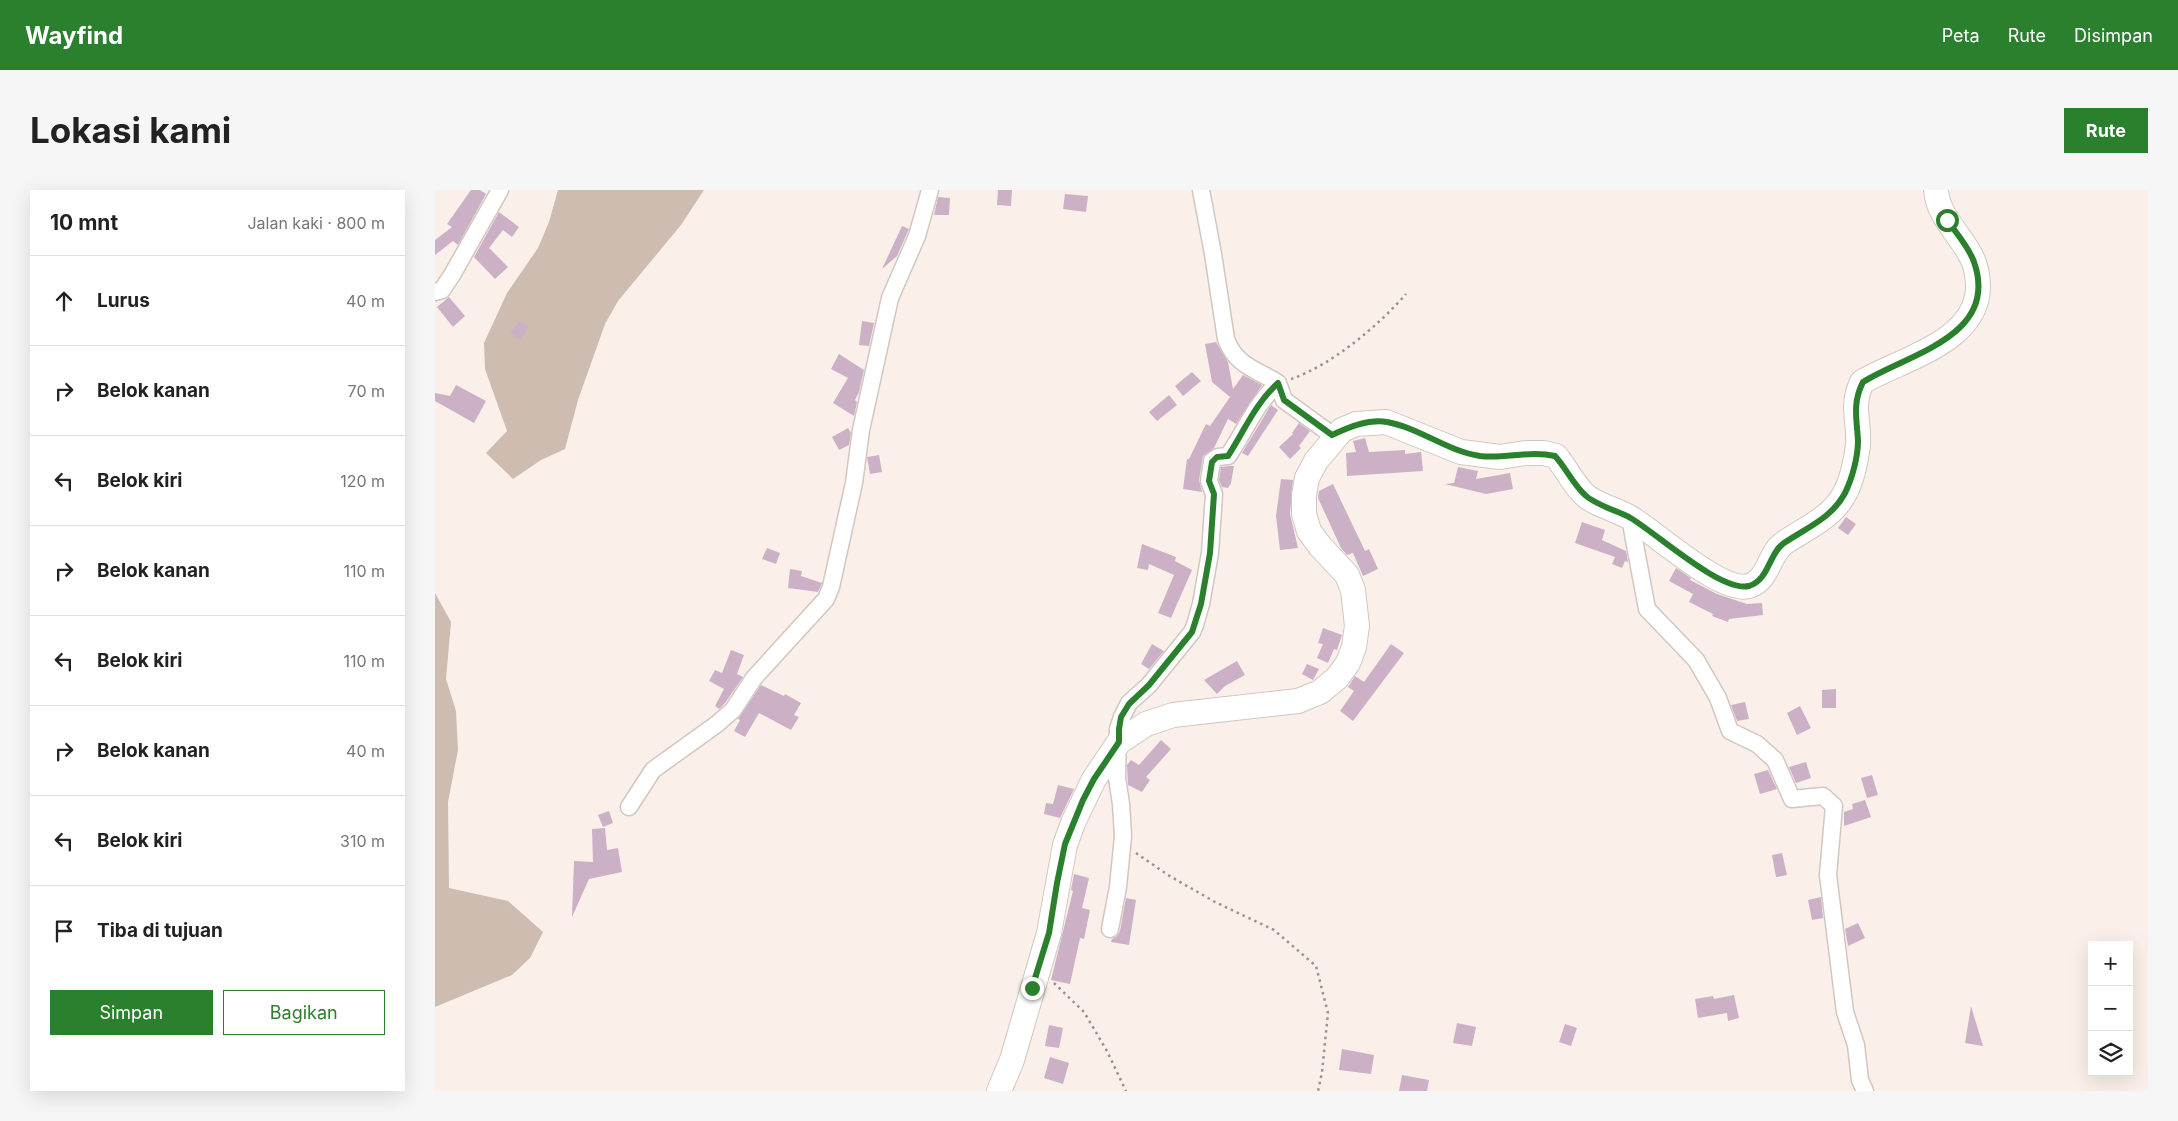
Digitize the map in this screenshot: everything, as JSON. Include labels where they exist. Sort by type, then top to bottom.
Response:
[{"type":"street","points":[[435,292],[442,290],[453,275],[500,190]]},
{"type":"street","points":[[629,807],[653,770],[717,724],[733,710],[755,678],[826,599],[831,587],[854,483],[861,430],[890,298],[917,236],[930,190]]},
{"type":"street","points":[[1201,190],[1213,254],[1225,339],[1230,350],[1239,360],[1256,372],[1278,383],[1284,400],[1297,410],[1332,435],[1356,424],[1386,422],[1461,452],[1500,457],[1525,453],[1544,453],[1555,456],[1586,496],[1630,518],[1686,558],[1709,572],[1739,586],[1749,586],[1759,579],[1766,571],[1778,547],[1803,532],[1834,508],[1846,492],[1858,444],[1855,406],[1863,382],[1940,343],[1965,323],[1977,303],[1978,279],[1974,260],[1944,215],[1937,199],[1936,190]]},
{"type":"street","points":[[1110,929],[1118,887],[1123,836],[1117,778],[1121,717],[1129,704],[1149,685],[1192,632],[1201,604],[1210,553],[1214,494],[1209,481],[1212,462],[1217,457],[1228,456],[1248,420],[1266,395],[1278,383]]},
{"type":"street","points":[[999,1091],[1011,1060],[1049,933],[1064,851],[1073,823],[1094,779],[1119,742],[1146,724],[1173,715],[1298,701],[1320,692],[1337,678],[1348,663],[1355,647],[1357,626],[1353,590],[1347,575],[1309,531],[1305,514],[1304,495],[1307,478],[1316,460],[1342,430]]},
{"type":"street","points":[[1630,518],[1647,609],[1695,660],[1718,698],[1730,731],[1757,744],[1775,760],[1793,800],[1823,796],[1834,806],[1827,875],[1845,1012],[1856,1046],[1859,1080],[1865,1091]]},
{"type":"path","points":[[1278,383],[1309,373],[1361,338],[1385,318],[1406,294]]},
{"type":"path","points":[[1123,836],[1140,857],[1147,862],[1215,902],[1274,930],[1316,966],[1328,1013],[1322,1072],[1318,1091]]},
{"type":"path","points":[[1039,968],[1084,1012],[1107,1051],[1126,1091]]},
{"type":"shaded area","points":[[558,190],[704,190],[681,225],[618,301],[605,324],[578,400],[565,449],[541,460],[513,479],[486,453],[507,431],[485,369],[484,343],[507,293],[538,248],[549,222]]},
{"type":"shaded area","points":[[435,593],[451,622],[446,679],[456,711],[458,750],[448,802],[449,888],[508,901],[543,932],[530,958],[512,975],[435,1007]]},
{"type":"building","points":[[471,190],[480,190],[486,194],[458,245],[453,241],[435,255],[435,240],[452,227],[447,224]]},
{"type":"building","points":[[998,190],[1012,190],[1011,206],[997,205]]},
{"type":"building","points":[[1065,194],[1088,196],[1086,212],[1063,209]]},
{"type":"building","points":[[938,197],[950,198],[949,215],[934,215]]},
{"type":"building","points":[[499,212],[519,227],[512,237],[503,230],[489,248],[508,267],[495,279],[474,257]]},
{"type":"building","points":[[902,226],[909,229],[897,256],[882,269]]},
{"type":"building","points":[[449,297],[465,316],[453,327],[437,307]]},
{"type":"building","points":[[519,321],[529,327],[520,340],[510,333]]},
{"type":"building","points":[[862,321],[874,323],[869,346],[859,345]]},
{"type":"building","points":[[1216,342],[1228,362],[1233,389],[1243,375],[1262,385],[1236,424],[1228,419],[1214,448],[1203,456],[1199,480],[1202,492],[1183,489],[1187,459],[1189,459],[1206,424],[1210,426],[1230,397],[1212,382],[1205,344]]},
{"type":"building","points":[[839,354],[864,370],[859,392],[855,400],[857,402],[854,416],[833,403],[848,378],[831,369]]},
{"type":"building","points":[[1192,372],[1201,381],[1183,396],[1175,386]]},
{"type":"building","points":[[456,385],[486,401],[474,423],[435,401],[435,393],[450,396]]},
{"type":"building","points":[[1169,395],[1177,405],[1157,421],[1149,412]]},
{"type":"building","points":[[1271,405],[1278,410],[1248,456],[1242,453]]},
{"type":"building","points":[[1299,423],[1310,431],[1299,446],[1301,448],[1290,459],[1279,447],[1293,434]]},
{"type":"building","points":[[848,428],[851,433],[849,445],[839,450],[832,437]]},
{"type":"building","points":[[1365,438],[1369,452],[1405,450],[1405,454],[1421,452],[1423,471],[1347,476],[1346,453],[1356,452],[1353,441]]},
{"type":"building","points":[[879,455],[882,472],[870,474],[867,457]]},
{"type":"building","points":[[1234,466],[1231,483],[1228,488],[1222,487],[1219,480],[1221,467]]},
{"type":"building","points":[[1458,467],[1478,471],[1476,479],[1510,473],[1513,489],[1486,494],[1445,484],[1454,483]]},
{"type":"building","points":[[1281,479],[1293,480],[1290,514],[1298,548],[1280,550],[1276,516]]},
{"type":"building","points":[[1333,484],[1365,551],[1369,549],[1378,569],[1363,576],[1353,553],[1347,555],[1341,548],[1318,498],[1319,491]]},
{"type":"building","points":[[1846,517],[1856,524],[1848,535],[1838,528]]},
{"type":"building","points":[[1582,522],[1605,530],[1602,540],[1626,551],[1628,562],[1625,561],[1622,568],[1612,564],[1615,557],[1575,543]]},
{"type":"building","points":[[1142,544],[1176,557],[1175,561],[1192,570],[1171,618],[1158,613],[1174,575],[1149,564],[1148,570],[1137,568]]},
{"type":"building","points":[[767,548],[780,553],[776,564],[762,559]]},
{"type":"building","points":[[1676,568],[1691,578],[1690,580],[1717,594],[1747,604],[1762,603],[1763,615],[1729,619],[1728,622],[1712,616],[1713,614],[1689,602],[1693,594],[1669,581]]},
{"type":"building","points":[[790,569],[802,571],[801,576],[822,583],[818,592],[788,588]]},
{"type":"building","points":[[1323,628],[1342,635],[1337,650],[1334,649],[1328,663],[1317,658],[1323,644],[1318,643]]},
{"type":"building","points":[[1152,644],[1164,651],[1149,669],[1141,664]]},
{"type":"building","points":[[1391,644],[1404,653],[1353,721],[1340,711],[1354,691],[1348,687],[1355,676],[1364,682]]},
{"type":"building","points":[[731,650],[744,655],[737,674],[743,677],[719,709],[715,706],[724,689],[709,681],[715,670],[722,673]]},
{"type":"building","points":[[1237,661],[1245,675],[1225,686],[1217,694],[1204,680]]},
{"type":"building","points":[[1307,664],[1319,669],[1313,680],[1302,674]]},
{"type":"building","points":[[761,685],[784,696],[785,694],[801,703],[794,715],[799,717],[791,730],[759,713],[745,737],[734,731],[740,720],[738,719]]},
{"type":"building","points":[[1836,689],[1836,708],[1822,708],[1822,690]]},
{"type":"building","points":[[1745,702],[1749,719],[1737,721],[1731,705]]},
{"type":"building","points":[[1800,706],[1811,728],[1797,735],[1787,713]]},
{"type":"building","points":[[1161,740],[1171,749],[1146,777],[1150,780],[1142,792],[1128,785],[1127,765],[1131,760],[1139,765]]},
{"type":"building","points":[[1806,762],[1811,778],[1796,783],[1789,767]]},
{"type":"building","points":[[1768,770],[1777,789],[1760,794],[1754,774]]},
{"type":"building","points":[[1872,775],[1878,795],[1867,798],[1861,778]]},
{"type":"building","points":[[1058,785],[1074,789],[1060,818],[1044,814],[1046,803],[1053,804]]},
{"type":"building","points":[[1865,800],[1871,817],[1844,826],[1844,812],[1853,809],[1852,804]]},
{"type":"building","points":[[609,811],[613,823],[603,827],[598,815]]},
{"type":"building","points":[[605,828],[607,850],[618,848],[622,872],[589,879],[572,917],[574,861],[593,862],[592,829]]},
{"type":"building","points":[[1782,853],[1787,875],[1776,877],[1772,855]]},
{"type":"building","points":[[1074,874],[1089,878],[1082,908],[1090,910],[1084,939],[1080,938],[1070,984],[1051,980],[1073,891],[1071,890]]},
{"type":"building","points":[[1821,897],[1823,918],[1812,920],[1808,900]]},
{"type":"building","points":[[1126,898],[1136,900],[1129,945],[1111,942],[1120,931]]},
{"type":"building","points":[[1858,923],[1865,938],[1848,946],[1845,929]]},
{"type":"building","points":[[1734,995],[1739,1018],[1728,1021],[1727,1013],[1698,1018],[1695,999],[1713,996],[1714,999]]},
{"type":"building","points":[[1971,1006],[1983,1046],[1965,1043]]},
{"type":"building","points":[[1457,1023],[1476,1027],[1472,1046],[1453,1043]]},
{"type":"building","points":[[1565,1024],[1577,1028],[1571,1046],[1559,1042]]},
{"type":"building","points":[[1049,1025],[1063,1028],[1059,1048],[1045,1046]]},
{"type":"building","points":[[1342,1049],[1374,1055],[1371,1074],[1339,1070]]},
{"type":"building","points":[[1050,1057],[1069,1063],[1063,1084],[1044,1078]]},
{"type":"building","points":[[1402,1075],[1429,1080],[1427,1091],[1399,1091]]},
{"type":"route","points":[[1032,988],[1049,933],[1065,844],[1083,800],[1094,779],[1119,742],[1121,717],[1129,704],[1149,685],[1192,632],[1195,625],[1201,604],[1210,553],[1214,494],[1209,481],[1212,462],[1217,457],[1228,456],[1248,420],[1266,395],[1278,383],[1284,400],[1332,435],[1356,424],[1386,422],[1461,452],[1480,456],[1500,457],[1525,453],[1544,453],[1555,456],[1566,467],[1586,496],[1630,518],[1709,572],[1739,586],[1749,586],[1766,571],[1778,547],[1817,523],[1834,508],[1846,492],[1858,444],[1855,406],[1858,391],[1863,382],[1940,343],[1965,323],[1977,303],[1978,279],[1974,260],[1947,220]]}]
